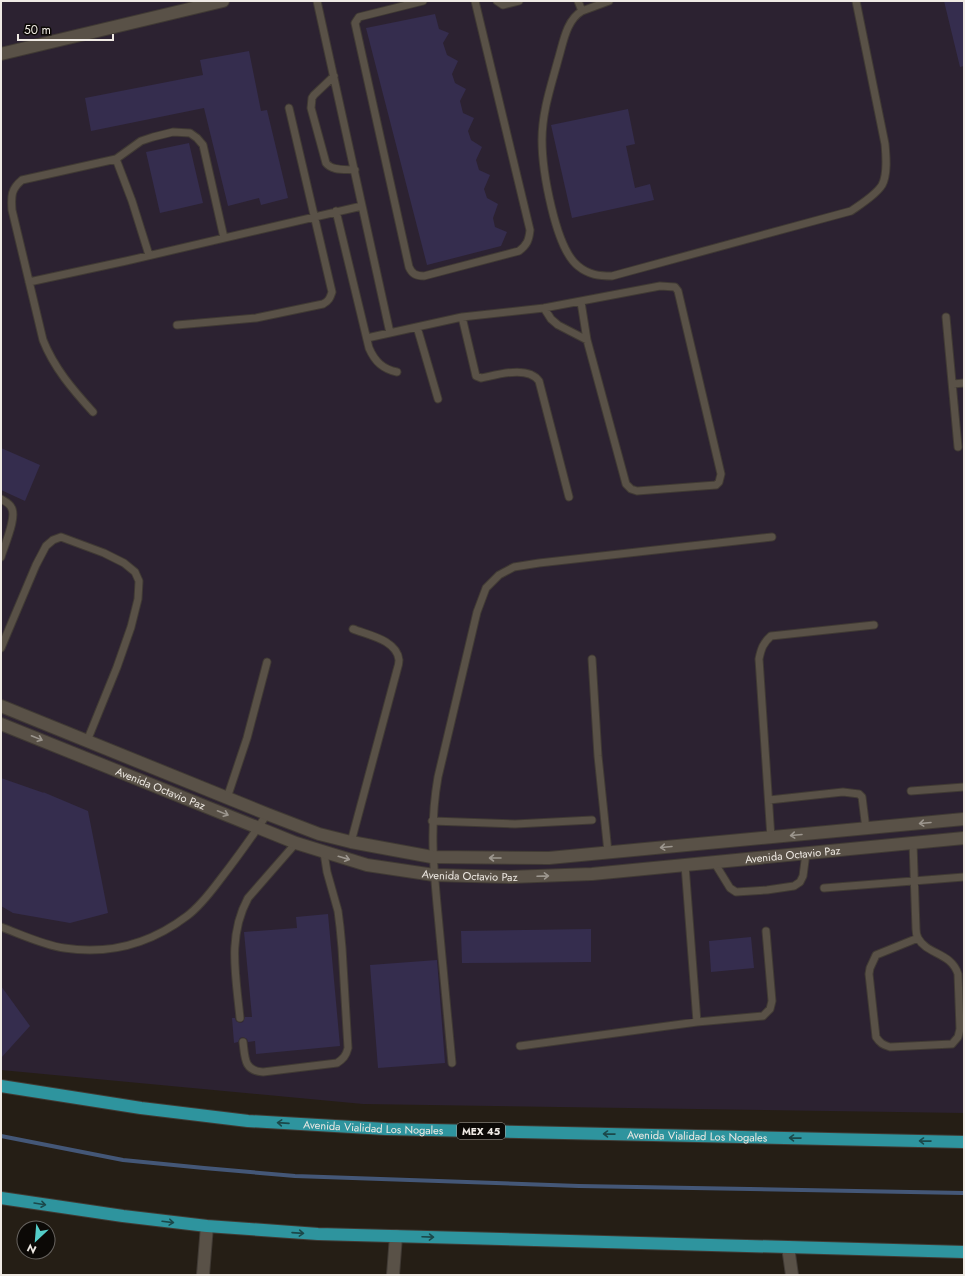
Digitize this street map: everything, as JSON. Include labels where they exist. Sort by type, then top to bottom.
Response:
[{"type":"highway","name":"Avenida Vialidad Los Nogales","points":[[1,1086],[141,1108],[248,1120],[386,1129],[964,1142]]},
{"type":"highway","points":[[1,1198],[123,1216],[207,1226],[318,1234],[964,1252]]},
{"type":"street","points":[[1,54],[224,1]]},
{"type":"street","name":"Avenida Octavio Paz","points":[[1,706],[226,798],[319,834],[350,842],[432,857],[549,858],[964,819]]},
{"type":"street","name":"Avenida Octavio Paz","points":[[1,724],[324,853],[367,865],[434,875],[510,877],[592,874],[964,838]]},
{"type":"street","points":[[203,1275],[207,1226]]},
{"type":"street","points":[[394,1275],[396,1236]]},
{"type":"street","points":[[788,1248],[792,1275]]},
{"type":"lane","points":[[317,1],[390,332]]},
{"type":"lane","points":[[423,1],[359,16],[355,23],[409,267],[411,272],[418,276],[424,276],[519,251],[525,247],[529,239],[530,230],[475,1]]},
{"type":"lane","points":[[497,1],[503,5],[519,1]]},
{"type":"lane","points":[[578,1],[582,12]]},
{"type":"lane","points":[[609,1],[578,14],[571,21],[564,39],[545,110],[542,140],[546,184],[556,227],[567,253],[577,265],[587,272],[598,276],[612,276],[851,211],[868,200],[882,184],[886,164],[885,144],[856,1]]},
{"type":"lane","points":[[334,76],[314,95],[312,98],[311,108],[326,163],[334,168],[355,170]]},
{"type":"lane","points":[[177,325],[256,318],[327,302],[330,298],[332,292],[289,108]]},
{"type":"lane","points":[[93,412],[56,368],[43,340],[12,210],[11,200],[15,186],[22,180],[116,159],[141,141],[153,137],[173,132],[190,133],[203,145],[224,238]]},
{"type":"lane","points":[[116,159],[132,202],[148,255]]},
{"type":"lane","points":[[29,282],[362,206]]},
{"type":"lane","points":[[336,212],[366,338],[373,356],[379,364],[387,370],[398,372]]},
{"type":"lane","points":[[366,338],[462,317],[544,308],[660,286],[675,287],[678,291],[721,474],[719,482],[716,484],[637,491],[631,489],[626,484],[587,340],[581,302]]},
{"type":"lane","points":[[544,308],[551,319],[558,325],[587,340]]},
{"type":"lane","points":[[462,317],[476,376],[481,378],[524,372],[536,377],[539,381],[569,497]]},
{"type":"lane","points":[[946,317],[958,447]]},
{"type":"lane","points":[[417,327],[438,399]]},
{"type":"lane","points":[[952,384],[964,383]]},
{"type":"lane","points":[[1,499],[11,506],[13,513],[11,527],[1,556]]},
{"type":"lane","points":[[1,648],[36,565],[46,546],[53,540],[61,537],[104,553],[124,563],[135,572],[139,581],[138,599],[116,667],[87,741]]},
{"type":"lane","points":[[452,1063],[432,857],[432,821],[438,777],[477,612],[486,588],[499,575],[514,567],[772,537]]},
{"type":"lane","points":[[771,838],[759,660],[761,648],[771,636],[874,625]]},
{"type":"lane","points":[[350,842],[399,660],[396,652],[391,646],[382,640],[353,629]]},
{"type":"lane","points":[[592,659],[598,756],[608,852]]},
{"type":"lane","points":[[226,798],[247,738],[267,662]]},
{"type":"lane","points":[[911,791],[964,787]]},
{"type":"lane","points":[[769,800],[843,792],[859,794],[862,797],[866,829]]},
{"type":"lane","points":[[1,927],[29,938],[63,948],[99,950],[134,945],[158,934],[187,916],[207,896],[230,867],[267,814]]},
{"type":"lane","points":[[432,821],[516,824],[592,820]]},
{"type":"lane","points":[[240,1018],[234,953],[237,925],[242,908],[248,898],[296,843]]},
{"type":"lane","points":[[913,843],[916,929],[918,938],[923,944],[934,952],[948,959],[955,966],[958,974],[960,1029],[958,1037],[952,1044],[884,1046],[879,1043],[876,1036],[870,968],[876,955],[918,938]]},
{"type":"lane","points":[[243,1042],[245,1058],[249,1067],[256,1072],[337,1063],[347,1054],[348,1048],[342,948],[338,911],[327,872],[324,853]]},
{"type":"lane","points":[[714,862],[727,884],[736,892],[767,890],[794,886],[800,882],[803,876],[806,853]]},
{"type":"lane","points":[[685,865],[697,1022]]},
{"type":"lane","points":[[824,888],[964,877]]},
{"type":"lane","points":[[520,1046],[697,1022],[763,1016],[770,1009],[772,1001],[766,931]]},
{"type":"shaded area","points":[[1,1],[964,1],[964,1113],[363,1104],[1,1070]]},
{"type":"building","points":[[944,1],[964,1],[964,66],[960,67]]},
{"type":"building","points":[[435,14],[439,29],[449,33],[443,43],[447,55],[458,61],[452,74],[455,83],[466,89],[460,101],[463,113],[474,118],[468,131],[471,140],[482,147],[476,160],[479,170],[490,175],[484,189],[487,198],[498,204],[493,218],[495,227],[507,232],[501,246],[427,265],[366,28]]},
{"type":"building","points":[[249,51],[261,111],[267,110],[288,198],[261,205],[259,198],[228,206],[204,108],[91,131],[85,98],[203,75],[200,60]]},
{"type":"building","points":[[628,109],[635,144],[626,146],[635,188],[650,184],[654,200],[572,218],[551,125]]},
{"type":"building","points":[[189,143],[203,203],[160,213],[146,152]]},
{"type":"building","points":[[1,448],[40,465],[25,501],[1,490]]},
{"type":"building","points":[[1,778],[44,793],[43,792],[88,811],[108,913],[70,923],[13,913],[1,906]]},
{"type":"building","points":[[328,914],[340,1046],[256,1054],[255,1041],[248,1042],[247,1039],[243,1037],[240,1038],[238,1042],[234,1043],[232,1018],[235,1018],[236,1021],[240,1023],[243,1022],[245,1017],[252,1017],[244,932],[297,928],[296,917]]},
{"type":"building","points":[[591,929],[591,962],[462,963],[461,931]]},
{"type":"building","points":[[751,937],[754,968],[711,972],[709,941]]},
{"type":"building","points":[[437,960],[445,1063],[378,1068],[370,965]]},
{"type":"building","points":[[1,986],[30,1026],[1,1058]]},
{"type":"waterway","points":[[1,1136],[123,1160],[295,1176],[579,1186],[964,1193]]}]
